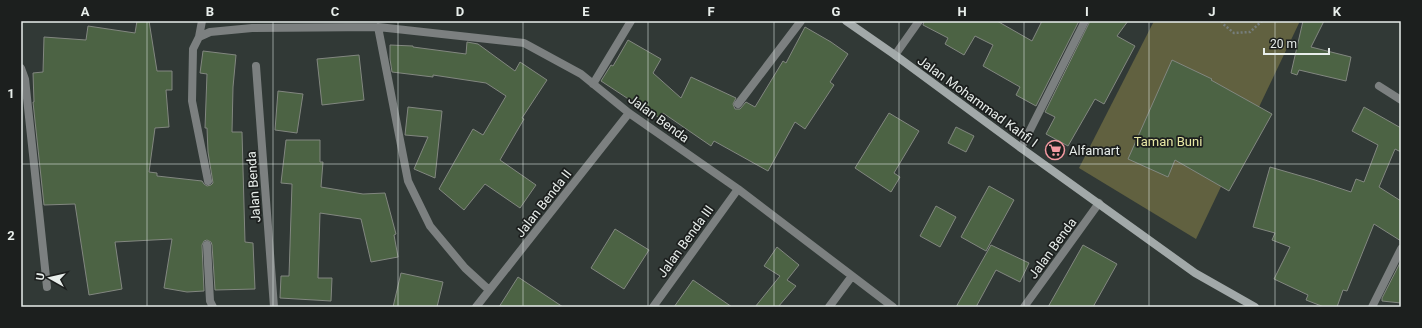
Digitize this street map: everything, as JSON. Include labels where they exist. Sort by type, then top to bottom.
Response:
[{"type":"main road","name":"Jalan Mohammad Kahfi I","points":[[846,21],[1195,273],[1255,307]]},
{"type":"street","points":[[202,21],[199,37],[193,49],[192,101],[208,181]]},
{"type":"street","points":[[593,84],[631,21]]},
{"type":"street","points":[[738,104],[801,21]]},
{"type":"street","points":[[895,55],[919,21]]},
{"type":"street","points":[[1021,148],[1085,21]]},
{"type":"street","points":[[378,27],[408,181],[430,226],[465,268],[489,290]]},
{"type":"street","name":"Jalan Benda","points":[[199,37],[210,32],[252,28],[378,27],[524,43],[581,74],[629,113],[738,189],[893,307]]},
{"type":"street","name":"Jalan Benda","points":[[256,66],[274,307]]},
{"type":"street","points":[[21,68],[25,79],[47,287]]},
{"type":"street","points":[[1379,86],[1401,100]]},
{"type":"street","name":"Jalan Benda II","points":[[476,307],[629,113]]},
{"type":"street","name":"Jalan Benda III","points":[[653,307],[738,189]]},
{"type":"street","name":"Jalan Benda","points":[[1024,307],[1099,203]]},
{"type":"street","points":[[208,245],[210,301],[213,307]]},
{"type":"street","points":[[1372,307],[1401,249]]},
{"type":"street","points":[[829,307],[852,276]]},
{"type":"path","points":[[1222,21],[1223,24],[1234,33],[1250,32],[1262,21]]},
{"type":"green space","name":"Taman Buni","points":[[1154,21],[1300,21],[1196,239],[1079,168]]},
{"type":"building","points":[[137,21],[149,21],[157,71],[172,71],[172,90],[166,90],[169,127],[155,128],[149,172],[157,173],[157,176],[202,181],[207,186],[213,183],[208,152],[207,128],[205,128],[207,74],[200,73],[203,51],[236,55],[233,87],[232,132],[242,132],[245,242],[253,243],[255,289],[215,290],[212,245],[211,242],[207,240],[204,241],[202,245],[204,291],[187,292],[164,288],[172,239],[115,242],[122,289],[89,295],[75,204],[44,205],[33,102],[33,73],[43,72],[44,37],[86,40],[88,26],[135,33]]},
{"type":"building","points":[[924,21],[997,21],[1032,41],[1042,21],[1079,21],[1036,106],[1016,95],[1020,87],[983,66],[993,45],[975,36],[964,55],[945,44],[948,38],[923,25]]},
{"type":"building","points":[[1090,21],[1128,21],[1117,36],[1135,46],[1104,104],[1095,99],[1068,146],[1046,134],[1055,117],[1045,112]]},
{"type":"building","points":[[1303,21],[1324,21],[1311,47],[1351,57],[1346,81],[1299,70],[1297,75],[1291,73]]},
{"type":"building","points":[[805,27],[848,54],[830,82],[834,85],[805,129],[795,122],[768,171],[714,141],[711,146],[663,113],[659,118],[638,100],[636,104],[601,81],[611,65],[613,66],[628,40],[661,59],[653,73],[681,98],[691,77],[736,98],[733,104],[735,109],[740,109],[746,102],[755,107],[783,61],[786,63]]},
{"type":"building","points":[[467,42],[478,44],[515,71],[520,62],[547,80],[522,118],[524,119],[500,160],[536,185],[520,208],[485,184],[464,210],[439,189],[473,129],[483,135],[506,96],[486,83],[433,75],[433,77],[392,72],[390,45],[413,46],[466,54]]},
{"type":"building","points":[[359,55],[364,100],[322,105],[317,59]]},
{"type":"building","points":[[1172,60],[1212,79],[1211,80],[1272,114],[1229,191],[1175,160],[1168,177],[1128,159]]},
{"type":"building","points":[[278,91],[303,94],[297,133],[275,130]]},
{"type":"building","points":[[408,107],[442,111],[435,178],[414,169],[428,137],[405,135]]},
{"type":"building","points":[[1364,107],[1401,128],[1401,152],[1395,149],[1379,187],[1401,201],[1401,241],[1374,224],[1347,291],[1343,290],[1337,307],[1324,307],[1306,300],[1308,295],[1274,279],[1290,247],[1272,240],[1275,233],[1253,227],[1270,167],[1351,192],[1356,179],[1364,182],[1378,145],[1352,131]]},
{"type":"building","points":[[889,113],[919,131],[894,173],[900,177],[891,192],[855,168]]},
{"type":"building","points":[[956,127],[974,136],[966,152],[948,143]]},
{"type":"building","points":[[286,140],[320,140],[320,162],[323,162],[321,187],[363,194],[385,193],[396,234],[394,235],[398,257],[371,262],[361,219],[320,213],[318,278],[332,278],[331,301],[280,298],[281,276],[289,276],[292,184],[281,183]]},
{"type":"building","points":[[989,186],[1014,200],[986,251],[961,237]]},
{"type":"building","points":[[936,206],[956,217],[940,247],[920,236]]},
{"type":"building","points":[[615,229],[649,250],[624,289],[591,268]]},
{"type":"building","points":[[991,245],[1029,263],[1020,282],[996,270],[976,307],[956,307]]},
{"type":"building","points":[[1083,245],[1117,264],[1093,307],[1048,307]]},
{"type":"building","points":[[777,247],[799,265],[787,280],[796,286],[778,307],[755,307],[780,276],[764,266]]},
{"type":"building","points":[[1401,261],[1401,303],[1382,301],[1382,298]]},
{"type":"building","points":[[401,273],[443,282],[437,307],[393,307]]},
{"type":"building","points":[[518,277],[563,307],[499,307]]},
{"type":"building","points":[[693,280],[732,307],[674,307]]},
{"type":"place","name":"Alfamart","points":[[1055,150]]}]
